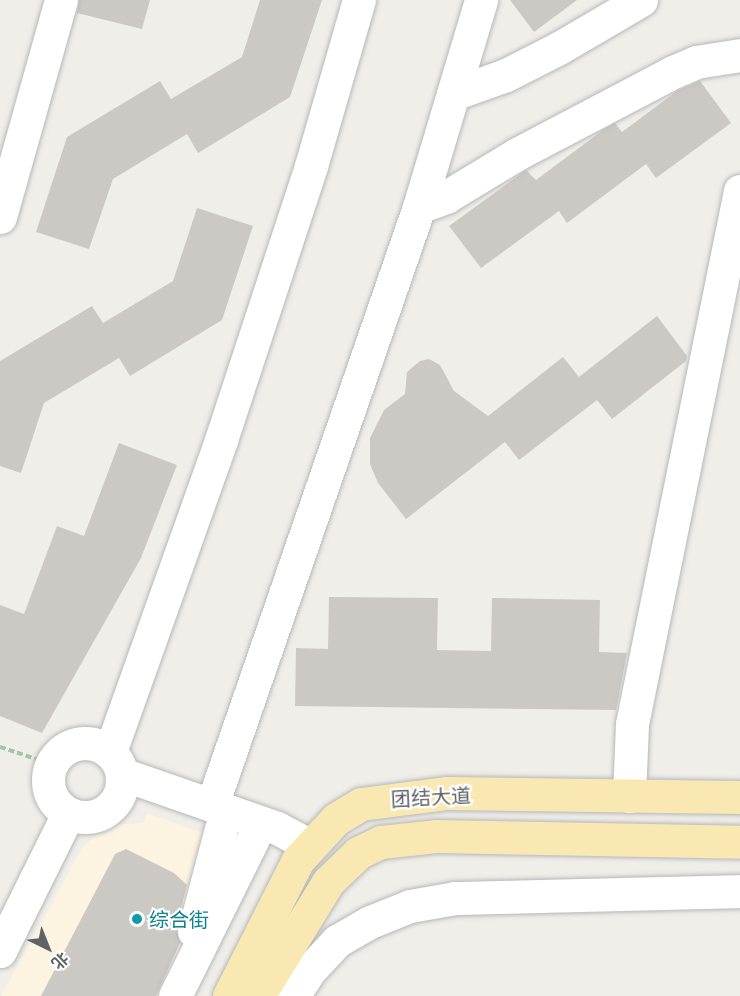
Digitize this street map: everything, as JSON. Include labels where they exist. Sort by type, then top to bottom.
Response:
[{"type":"main road","name":"团结大道","points":[[229,996],[304,852],[336,819],[375,800],[447,793],[740,797]]},
{"type":"main road","name":"团结大道","points":[[258,996],[328,882],[351,858],[381,842],[436,836],[740,842]]},
{"type":"street","points":[[0,217],[61,0]]},
{"type":"street","points":[[304,852],[253,839],[217,817],[117,774],[82,743],[68,747],[51,764],[47,783],[51,798],[68,814],[88,818],[102,814],[117,774],[221,440],[311,166],[359,0]]},
{"type":"street","points":[[181,985],[217,817],[419,207],[481,0]]},
{"type":"street","points":[[453,94],[549,54],[641,0]]},
{"type":"street","points":[[419,207],[446,197],[516,154],[674,72],[696,62],[740,55]]},
{"type":"street","points":[[629,796],[632,724],[740,191]]},
{"type":"street","points":[[0,951],[68,814]]},
{"type":"street","points":[[217,817],[277,828],[304,852]]},
{"type":"street","points":[[181,985],[253,839]]},
{"type":"street","points":[[293,996],[310,970],[337,941],[370,922],[410,906],[455,898],[740,891]]},
{"type":"path","points":[[0,747],[51,764]]},
{"type":"shaded area","points":[[147,813],[262,854],[188,996],[1,996],[82,848],[107,825],[143,823]]},
{"type":"building","points":[[79,0],[150,0],[142,29],[77,13]]},
{"type":"building","points":[[260,0],[322,0],[290,97],[198,153],[187,134],[113,179],[89,249],[36,232],[67,137],[160,81],[171,99],[242,57]]},
{"type":"building","points":[[510,0],[577,0],[534,32]]},
{"type":"building","points":[[700,81],[731,123],[656,178],[646,164],[567,223],[559,211],[481,268],[449,226],[526,170],[536,180],[603,130],[615,123],[622,132],[677,91]]},
{"type":"building","points":[[197,208],[253,226],[222,320],[130,376],[119,358],[44,403],[21,473],[0,466],[0,361],[92,306],[103,323],[173,281]]},
{"type":"building","points":[[657,316],[687,356],[686,361],[612,419],[597,400],[519,460],[505,442],[406,519],[378,483],[370,464],[370,438],[384,410],[405,394],[407,372],[420,361],[429,359],[440,365],[454,391],[488,416],[563,357],[579,377]]},
{"type":"building","points":[[119,443],[177,465],[141,558],[42,733],[0,716],[0,605],[24,614],[57,526],[84,536]]},
{"type":"building","points":[[329,597],[438,598],[437,650],[491,651],[492,598],[600,600],[599,652],[627,653],[616,710],[295,706],[296,648],[328,649]]},
{"type":"building","name":"综合街","points":[[126,849],[174,873],[187,885],[176,927],[180,943],[156,996],[41,996],[115,854]]},
{"type":"place","name":"综合街","points":[[137,919]]}]
